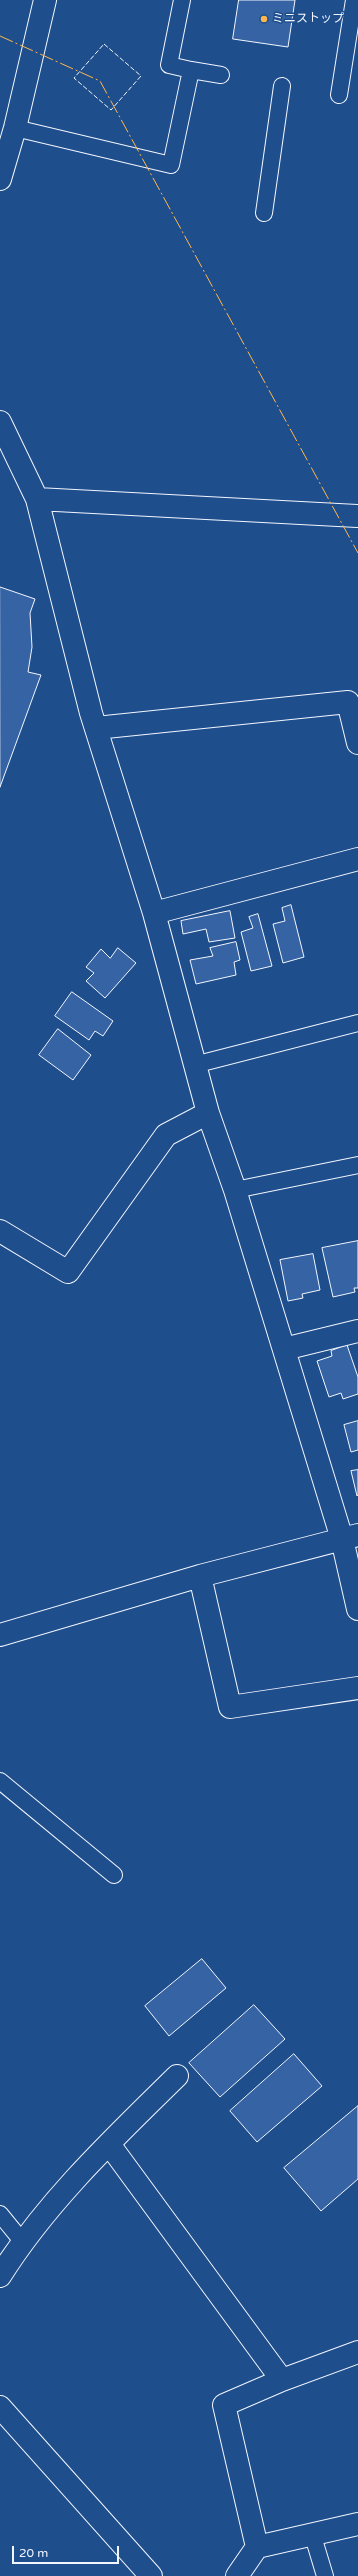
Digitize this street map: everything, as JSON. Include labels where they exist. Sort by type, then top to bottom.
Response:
[{"type":"street","points":[[0,178],[3,157],[15,128],[44,0]]},
{"type":"street","points":[[0,422],[37,498],[96,728],[154,913],[208,1113],[235,1190],[284,1349],[350,1537],[358,1609]]},
{"type":"street","points":[[37,498],[358,516]]},
{"type":"street","points":[[96,728],[348,702],[358,744]]},
{"type":"street","points":[[154,913],[358,859]]},
{"type":"street","points":[[0,1230],[68,1272],[166,1135],[208,1113]]},
{"type":"street","points":[[284,1349],[358,1331]]},
{"type":"street","points":[[0,1635],[200,1576],[350,1537]]},
{"type":"street","points":[[200,1576],[230,1707],[358,1688]]},
{"type":"street","points":[[0,2276],[22,2241],[109,2144],[177,2076]]},
{"type":"street","points":[[109,2144],[282,2380]]},
{"type":"street","points":[[257,2547],[224,2405],[282,2380],[358,2352]]},
{"type":"street","points":[[0,2407],[151,2576]]},
{"type":"street","points":[[237,2576],[257,2547],[312,2533],[358,2524]]},
{"type":"lane","points":[[182,0],[169,65],[222,75]]},
{"type":"lane","points":[[340,95],[354,0]]},
{"type":"lane","points":[[15,128],[171,165],[191,70]]},
{"type":"lane","points":[[264,213],[282,86]]},
{"type":"lane","points":[[194,1064],[358,1023]]},
{"type":"lane","points":[[235,1190],[358,1165]]},
{"type":"lane","points":[[0,1782],[114,1875]]},
{"type":"lane","points":[[0,2214],[22,2241]]},
{"type":"lane","points":[[312,2533],[325,2576]]},
{"type":"building","name":"ミニストップ","points":[[239,0],[295,0],[288,47],[233,39]]},
{"type":"building","points":[[0,587],[35,599],[30,613],[32,647],[28,672],[41,675],[0,787]]},
{"type":"building","points":[[291,905],[304,957],[283,963],[273,924],[285,921],[282,908]]},
{"type":"building","points":[[230,911],[235,938],[209,942],[206,929],[183,934],[181,921]]},
{"type":"building","points":[[258,914],[272,966],[251,971],[241,932],[253,928],[249,917]]},
{"type":"building","points":[[236,942],[240,960],[234,962],[236,975],[196,984],[190,960],[213,956],[210,948]]},
{"type":"building","points":[[118,948],[136,963],[105,998],[86,981],[94,973],[86,967],[101,949],[110,958]]},
{"type":"building","points":[[72,992],[113,1021],[103,1036],[95,1031],[89,1040],[55,1016]]},
{"type":"building","points":[[58,1029],[91,1055],[73,1080],[39,1055]]},
{"type":"building","points":[[358,1241],[358,1288],[354,1288],[355,1292],[333,1297],[322,1248]]},
{"type":"building","points":[[313,1254],[320,1290],[302,1294],[303,1298],[288,1301],[280,1260]]},
{"type":"building","points":[[347,1345],[358,1377],[358,1394],[343,1399],[341,1393],[329,1397],[317,1361],[332,1356],[331,1351]]},
{"type":"building","points":[[358,1421],[358,1450],[351,1452],[344,1425]]},
{"type":"building","points":[[358,1470],[358,1495],[357,1496],[351,1471]]},
{"type":"building","points":[[202,1959],[226,1988],[169,2036],[145,2006]]},
{"type":"building","points":[[254,2005],[285,2039],[220,2097],[189,2063]]},
{"type":"building","points":[[294,2054],[322,2086],[257,2142],[230,2111]]},
{"type":"building","points":[[358,2106],[358,2179],[321,2211],[284,2168]]},
{"type":"fence","points":[[104,44],[141,76],[111,110],[74,78],[104,44]]},
{"type":"power","points":[[0,36],[100,81],[358,553]]},
{"type":"place","name":"ミニストップ","points":[[264,19]]}]
